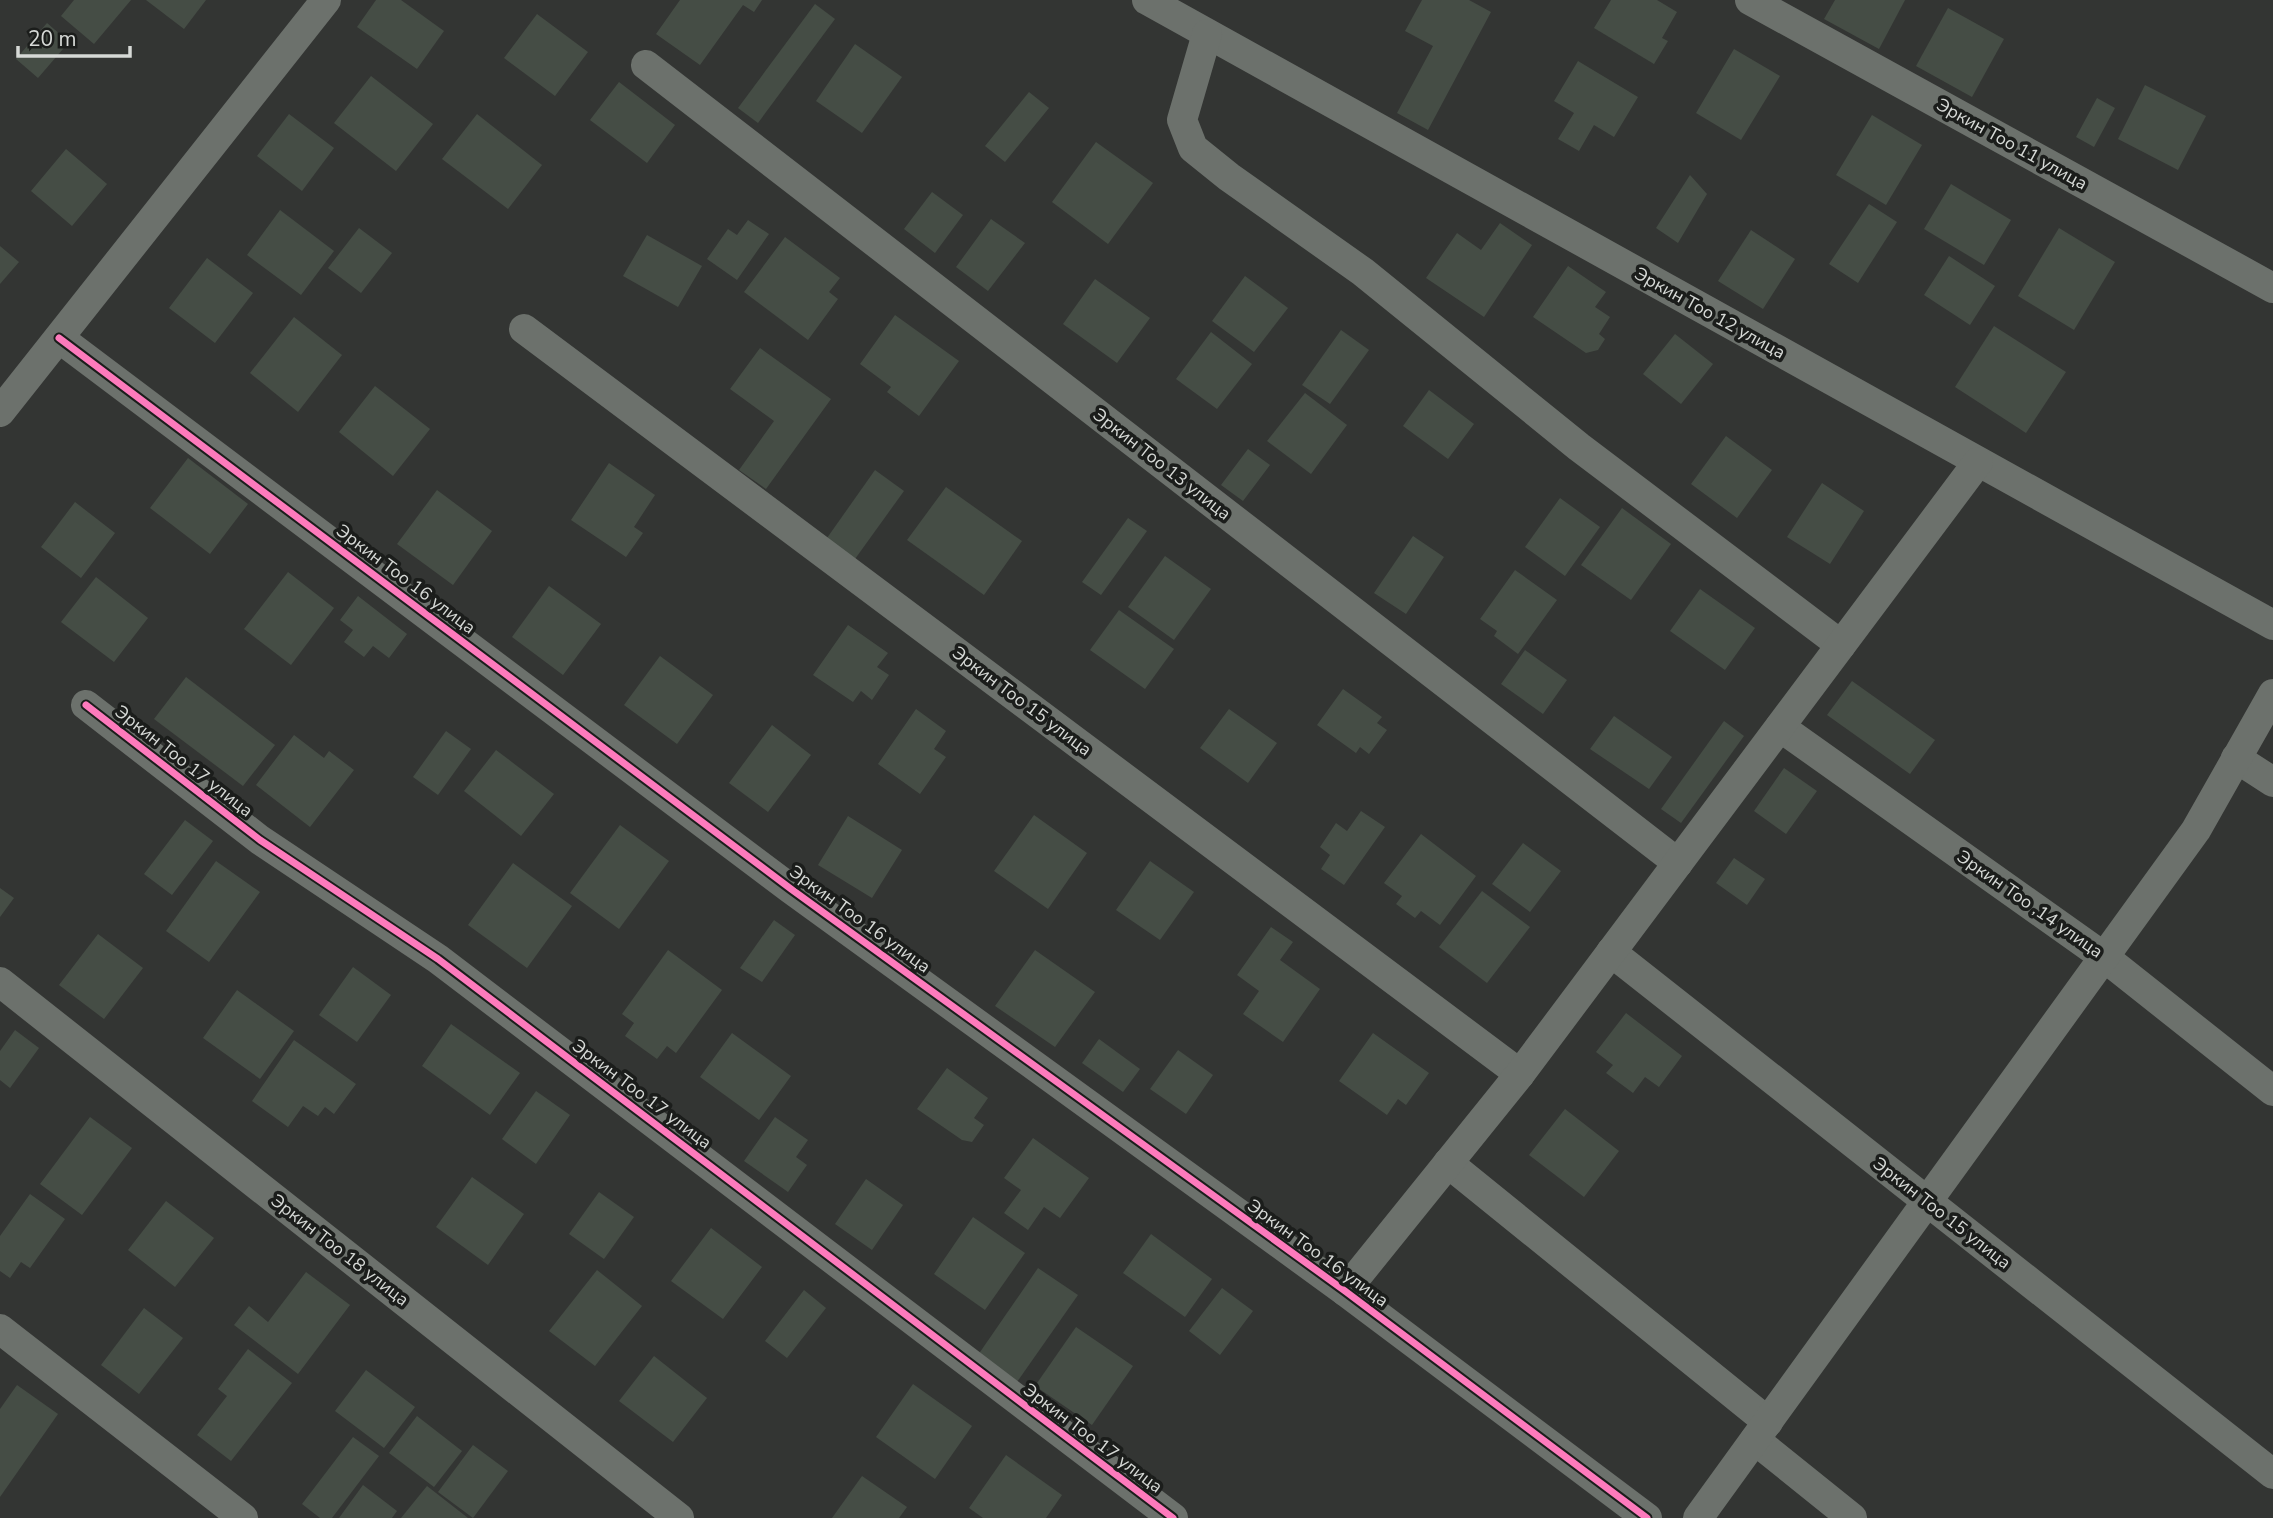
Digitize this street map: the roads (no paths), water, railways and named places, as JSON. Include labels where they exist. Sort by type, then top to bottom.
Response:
[{"type":"street","points":[[5,404],[326,0]]},
{"type":"street","name":"Эркин Тоо 12 улица","points":[[1147,0],[2273,625]]},
{"type":"street","name":"Эркин Тоо 11 улица","points":[[1750,0],[2273,288]]},
{"type":"street","points":[[1207,33],[1182,120],[1193,148],[1229,177],[1363,272],[1579,447],[1841,645]]},
{"type":"street","name":"Эркин Тоо 13 улица","points":[[646,65],[1678,863]]},
{"type":"street","name":"Эркин Тоо 15 улица","points":[[524,329],[1520,1074]]},
{"type":"street","name":"Эркин Тоо 16 улица","points":[[59,338],[791,889],[1345,1291],[1647,1518]]},
{"type":"street","points":[[1345,1291],[1520,1074],[1979,462]]},
{"type":"street","points":[[1698,1518],[2196,830],[2273,694]]},
{"type":"street","name":"Эркин Тоо 17 улица","points":[[86,705],[260,840],[438,959],[1173,1518]]},
{"type":"street","name":"Эркин Тоо ,14 улица","points":[[1780,727],[2104,957],[2273,1091]]},
{"type":"street","points":[[2236,758],[2273,782]]},
{"type":"street","name":"Эркин Тоо 15 улица","points":[[1611,953],[2273,1474]]},
{"type":"street","name":"Эркин Тоо 18 улица","points":[[0,982],[679,1518]]},
{"type":"street","points":[[1448,1163],[1761,1431],[1852,1518]]},
{"type":"street","points":[[0,1329],[243,1518]]}]
